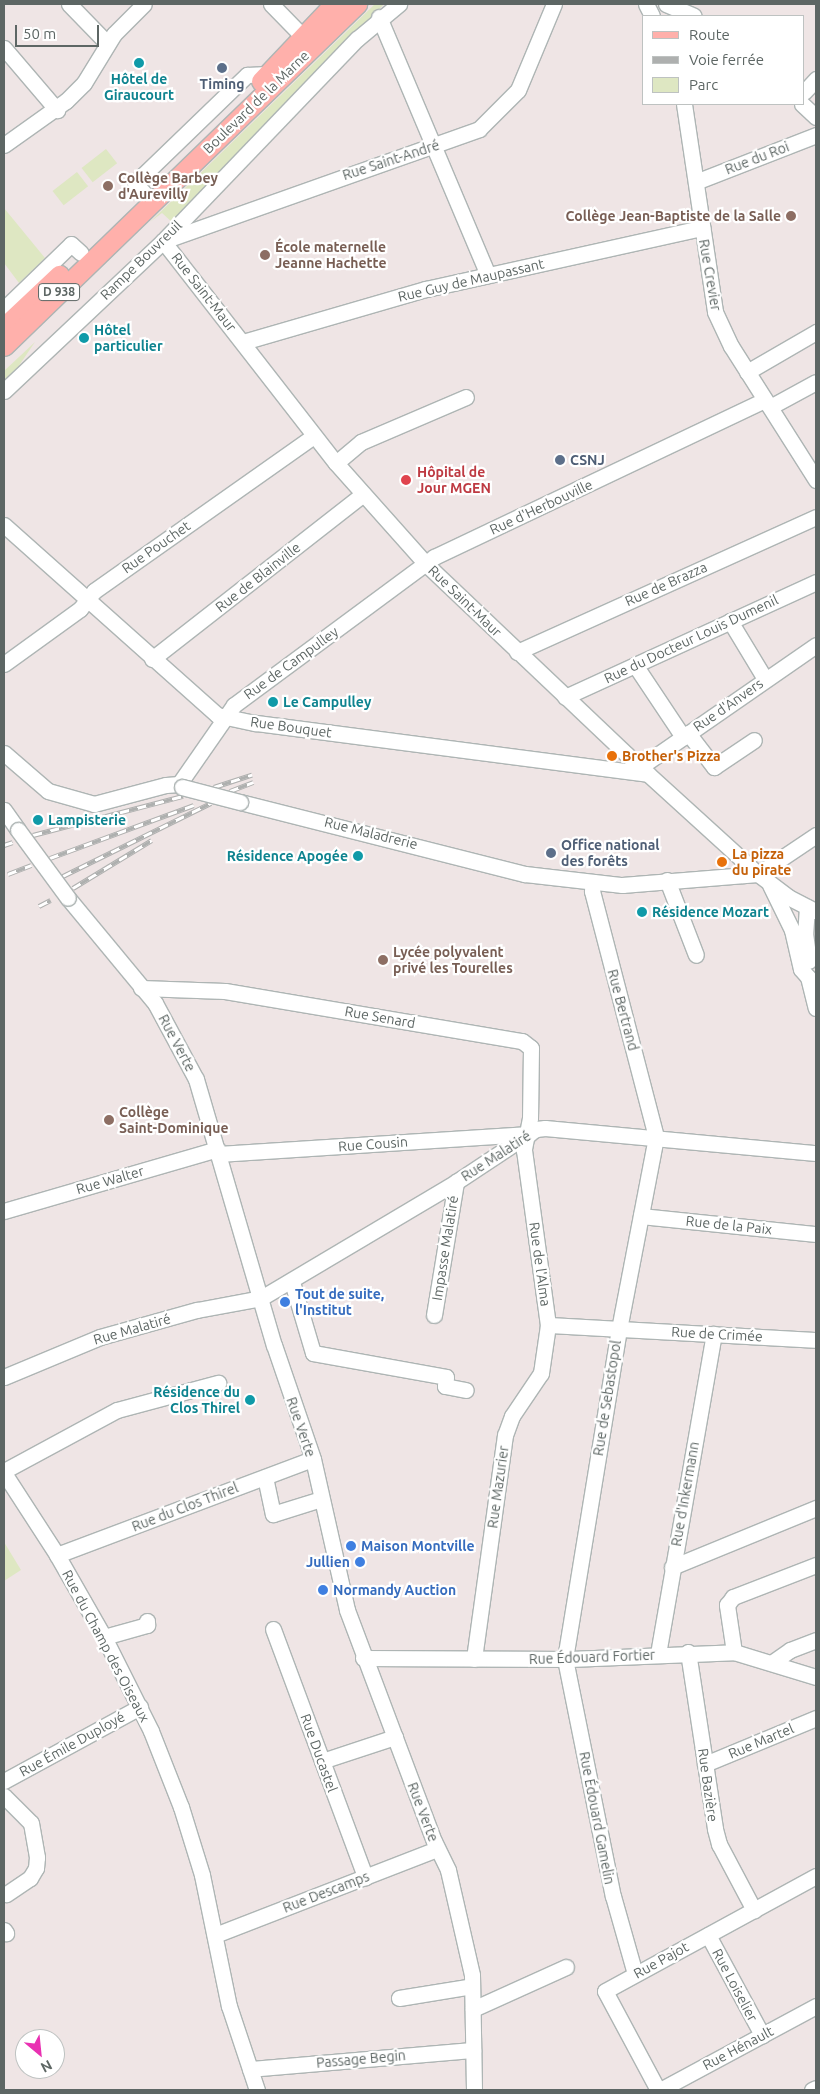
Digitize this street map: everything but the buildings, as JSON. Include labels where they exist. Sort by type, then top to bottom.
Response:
[{"type":"main road","name":"Boulevard de la Marne","points":[[4,346],[307,41],[334,4]]},
{"type":"main road","name":"Boulevard de la Marne","points":[[4,327],[76,249],[139,188],[267,74],[357,4]]},
{"type":"street","points":[[69,4],[107,43]]},
{"type":"street","points":[[4,145],[56,110],[84,83],[107,43],[144,4]]},
{"type":"street","points":[[271,4],[307,41]]},
{"type":"street","name":"Rampe Bouvreuil","points":[[4,391],[163,242],[379,17],[399,4]]},
{"type":"street","name":"Rue Saint-André","points":[[163,242],[328,180],[434,146],[484,126],[518,90],[554,4]]},
{"type":"street","points":[[666,4],[692,15]]},
{"type":"street","points":[[379,17],[488,275]]},
{"type":"street","points":[[4,48],[56,110]]},
{"type":"street","name":"Boulevard de la Marne","points":[[139,188],[247,75],[267,74]]},
{"type":"street","points":[[805,91],[816,78]]},
{"type":"street","name":"Rue Crevier","points":[[684,105],[698,181],[702,228],[715,312],[747,372],[816,480]]},
{"type":"street","points":[[803,105],[816,117]]},
{"type":"street","name":"Rue du Roi","points":[[698,181],[816,135]]},
{"type":"street","name":"Rue Guy de Maupassant","points":[[243,342],[426,289],[702,228]]},
{"type":"street","name":"Rue Saint-Maur","points":[[163,242],[336,463],[426,564],[565,697],[764,879],[812,909]]},
{"type":"street","name":"Boulevard de la Marne","points":[[4,309],[76,249]]},
{"type":"street","points":[[747,372],[816,332]]},
{"type":"street","name":"Rue d'Herbouville","points":[[426,564],[434,557],[816,382]]},
{"type":"street","points":[[336,463],[361,442],[466,397]]},
{"type":"street","name":"Rue Pouchet","points":[[4,664],[88,601],[100,587],[314,436]]},
{"type":"street","name":"Rue de Blainville","points":[[152,659],[363,494]]},
{"type":"street","name":"Rue de Brazza","points":[[517,652],[816,517]]},
{"type":"street","name":"Rue Bouquet","points":[[4,525],[209,710],[227,718],[645,771]]},
{"type":"street","name":"Rue de Campulley","points":[[181,785],[240,700],[426,564]]},
{"type":"street","name":"Rue du Docteur Louis Dumenil","points":[[565,697],[816,582]]},
{"type":"street","points":[[730,621],[765,679]]},
{"type":"street","name":"Rue d'Anvers","points":[[645,771],[686,735],[816,644]]},
{"type":"street","points":[[634,665],[686,735],[714,767],[754,740]]},
{"type":"street","name":"Rue Maladrerie","points":[[4,753],[48,791],[94,804],[181,785],[240,802],[524,874],[622,886],[667,880],[764,879]]},
{"type":"street","name":"Rue Verte","points":[[4,810],[68,898],[104,939],[170,1028],[196,1079],[261,1298],[313,1459],[339,1579],[363,1658],[437,1849],[448,1870],[458,1907],[472,1986],[474,2090]]},
{"type":"street","points":[[808,977],[801,969],[792,930],[764,879],[816,835]]},
{"type":"street","points":[[667,880],[696,955]]},
{"type":"street","name":"Rue Bertrand","points":[[593,882],[592,891],[656,1137]]},
{"type":"street","points":[[812,909],[805,933],[808,977],[816,1008]]},
{"type":"street","name":"Rue Senard","points":[[141,988],[225,991],[522,1041],[531,1048],[533,1058],[529,1134]]},
{"type":"street","name":"Rue Malatiré","points":[[4,1377],[100,1337],[197,1310],[261,1298],[292,1282],[456,1182],[529,1134],[545,1128],[816,1153]]},
{"type":"street","name":"Rue Cousin","points":[[217,1152],[529,1134]]},
{"type":"street","name":"Rue de l'Alma","points":[[529,1134],[524,1150],[548,1325],[618,1329]]},
{"type":"street","name":"Rue de Sebastopol","points":[[565,1659],[618,1329],[642,1216],[656,1137]]},
{"type":"street","name":"Rue Walter","points":[[4,1211],[217,1152]]},
{"type":"street","name":"Impasse Malatiré","points":[[434,1315],[456,1182]]},
{"type":"street","name":"Rue de la Paix","points":[[642,1216],[816,1234]]},
{"type":"street","points":[[292,1282],[313,1353],[446,1377],[445,1386],[466,1390]]},
{"type":"street","name":"Rue Mazurier","points":[[474,1659],[505,1435],[512,1416],[540,1373],[548,1325]]},
{"type":"street","name":"Rue de Crimée","points":[[618,1329],[816,1340]]},
{"type":"street","name":"Rue d'Inkermann","points":[[658,1654],[714,1334]]},
{"type":"street","points":[[4,1472],[117,1410],[218,1383]]},
{"type":"street","name":"Rue du Clos Thirel","points":[[57,1555],[313,1459]]},
{"type":"street","name":"Rue du Champ des Oiseaux","points":[[4,1472],[57,1555],[104,1637],[140,1707],[181,1807],[202,1875],[229,2006],[257,2090]]},
{"type":"street","points":[[265,1477],[273,1514],[322,1499]]},
{"type":"street","points":[[672,1568],[816,1508]]},
{"type":"street","points":[[734,1652],[727,1605],[733,1597],[816,1565]]},
{"type":"street","points":[[104,1637],[147,1625],[147,1621]]},
{"type":"street","name":"Rue Ducastel","points":[[273,1629],[365,1877]]},
{"type":"street","points":[[774,1662],[790,1650],[816,1640]]},
{"type":"street","name":"Rue Édouard Fortier","points":[[363,1658],[565,1659],[688,1652],[734,1652],[774,1662],[816,1677]]},
{"type":"street","name":"Rue Bazière","points":[[688,1652],[719,1844],[754,1910]]},
{"type":"street","name":"Rue Édouard Gamelin","points":[[565,1659],[613,1896],[635,1974]]},
{"type":"street","name":"Rue Émile Duployé","points":[[4,1781],[140,1707]]},
{"type":"street","name":"Rue Martel","points":[[705,1764],[816,1718]]},
{"type":"street","points":[[322,1761],[395,1737]]},
{"type":"street","points":[[4,1796],[31,1823],[37,1857],[36,1868],[30,1878],[6,1894]]},
{"type":"street","name":"Rue Descamps","points":[[215,1934],[437,1849]]},
{"type":"street","name":"Rue Pajot","points":[[659,2090],[604,1991],[816,1876]]},
{"type":"street","name":"Rue Loiselier","points":[[708,1935],[762,2035]]},
{"type":"street","points":[[472,2009],[566,1967]]},
{"type":"street","points":[[399,1998],[472,1986]]},
{"type":"street","name":"Rue Hénault","points":[[659,2090],[816,2006]]},
{"type":"street","name":"Passage Begin","points":[[250,2069],[473,2050]]},
{"type":"street","points":[[812,2090],[816,2088]]},
{"type":"green space","points":[[375,4],[384,4],[174,224],[162,213],[150,222]]},
{"type":"green space","points":[[106,149],[117,163],[93,182],[82,168]]},
{"type":"green space","points":[[77,172],[88,186],[64,205],[53,191]]},
{"type":"green space","points":[[4,208],[45,258],[19,283],[4,263]]},
{"type":"green space","points":[[35,342],[18,367],[4,380],[4,371]]},
{"type":"green space","points":[[4,1542],[21,1570],[4,1581]]},
{"type":"railway","points":[[214,787],[252,775]]},
{"type":"railway","points":[[230,791],[253,782]]},
{"type":"railway","points":[[33,835],[183,796]]},
{"type":"railway","points":[[63,876],[211,803]]},
{"type":"railway","points":[[50,858],[194,805]]},
{"type":"railway","points":[[73,888],[152,840]]},
{"type":"railway","points":[[4,845],[13,842]]},
{"type":"railway","points":[[8,874],[31,865]]},
{"type":"railway","points":[[39,906],[51,900]]},
{"type":"place","name":"Hôtel de Giraucourt","points":[[139,63]]},
{"type":"place","name":"Timing","points":[[222,68]]},
{"type":"place","name":"Collège Barbey d'Aurevilly","points":[[108,186]]},
{"type":"place","name":"Collège Jean-Baptiste de la Salle","points":[[791,216]]},
{"type":"place","name":"École maternelle Jeanne Hachette","points":[[265,255]]},
{"type":"place","name":"Hôtel particulier","points":[[84,338]]},
{"type":"place","name":"CSNJ","points":[[560,460]]},
{"type":"place","name":"Hôpital de Jour MGEN","points":[[406,480]]},
{"type":"place","name":"Le Campulley","points":[[273,702]]},
{"type":"place","name":"Brother's Pizza","points":[[612,756]]},
{"type":"place","name":"Lampisterie","points":[[38,820]]},
{"type":"place","name":"Office national des forêts","points":[[551,853]]},
{"type":"place","name":"Résidence Apogée","points":[[358,856]]},
{"type":"place","name":"La pizza du pirate","points":[[722,862]]},
{"type":"place","name":"Résidence Mozart","points":[[642,912]]},
{"type":"place","name":"Lycée polyvalent privé les Tourelles","points":[[383,960]]},
{"type":"place","name":"Collège Saint-Dominique","points":[[109,1120]]},
{"type":"place","name":"Tout de suite, l'Institut","points":[[285,1302]]},
{"type":"place","name":"Résidence du Clos Thirel","points":[[250,1400]]},
{"type":"place","name":"Maison Montville","points":[[351,1546]]},
{"type":"place","name":"Jullien","points":[[360,1562]]},
{"type":"place","name":"Normandy Auction","points":[[323,1590]]}]
